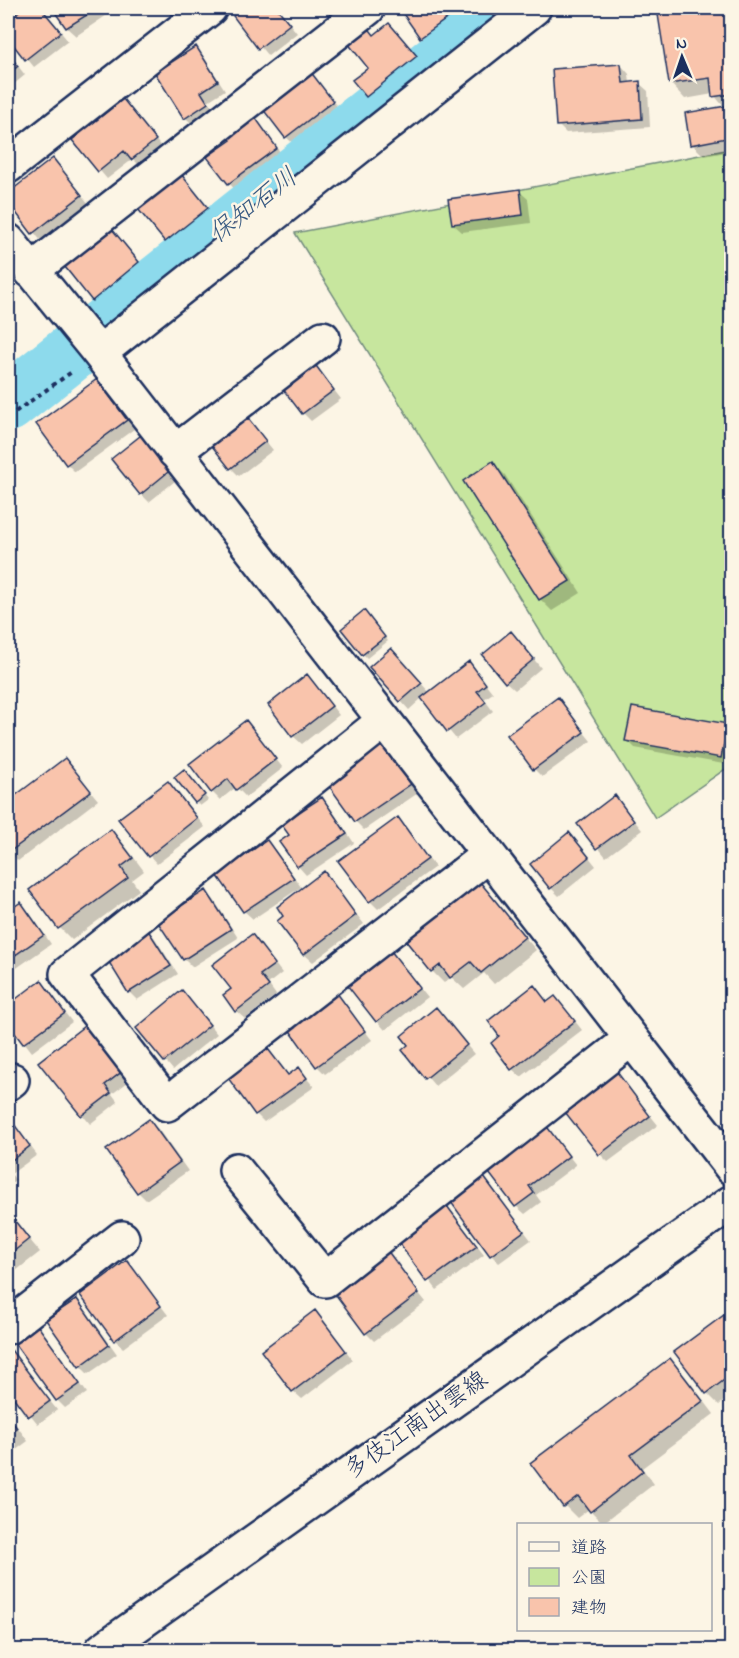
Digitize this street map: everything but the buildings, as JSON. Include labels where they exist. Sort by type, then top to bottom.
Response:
[{"type":"street","points":[[8,166],[210,8]]},
{"type":"street","points":[[32,271],[368,8]]},
{"type":"street","points":[[99,353],[534,8]]},
{"type":"street","points":[[8,241],[99,353],[732,1168]]},
{"type":"street","points":[[175,452],[323,338]]},
{"type":"street","points":[[384,721],[67,974],[167,1104],[488,855]]},
{"type":"street","points":[[237,1170],[325,1280],[631,1039]]},
{"type":"street","name":"多伎江南出雲線","points":[[102,1650],[732,1202]]},
{"type":"street","points":[[8,1327],[122,1238]]},
{"type":"path","points":[[8,417],[99,353]]},
{"type":"green space","points":[[731,149],[731,765],[655,818],[295,233]]},
{"type":"waterway","name":"保知石川","points":[[8,403],[482,27],[467,8]]}]
